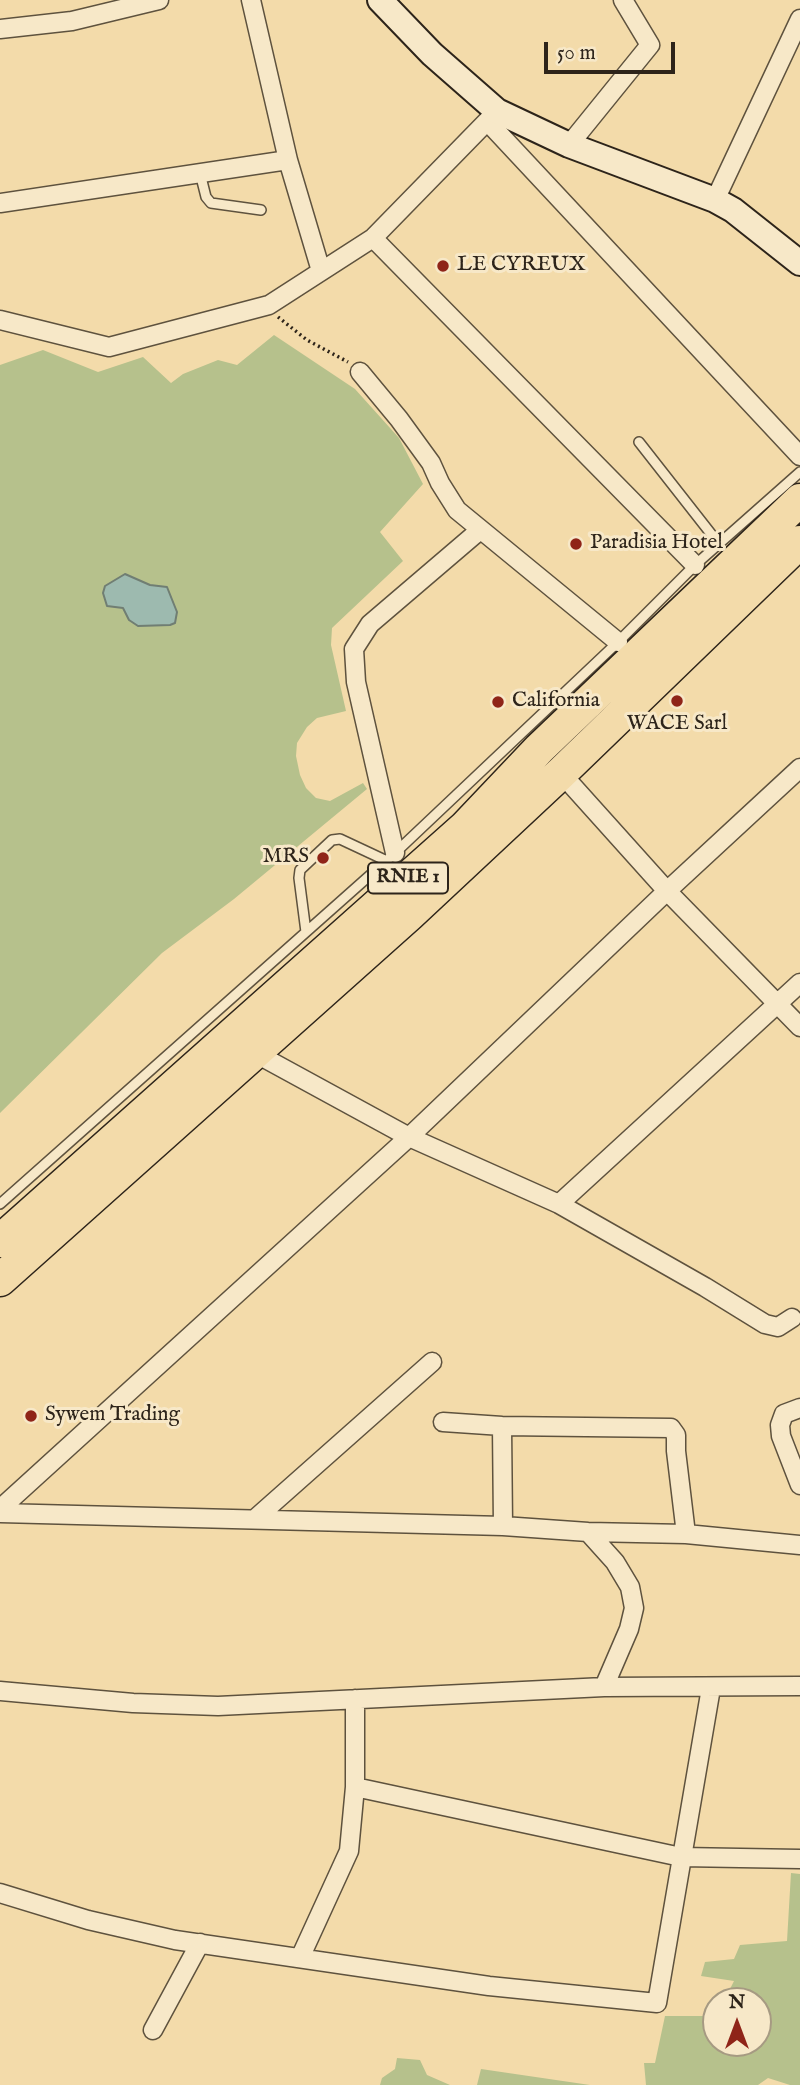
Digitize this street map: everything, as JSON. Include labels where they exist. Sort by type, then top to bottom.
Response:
[{"type":"highway","name":"RNIE 1","points":[[0,1241],[465,827],[539,749],[800,499]]},
{"type":"highway","name":"RNIE 1","points":[[0,1280],[408,915],[561,774],[800,543]]},
{"type":"main road","points":[[380,0],[493,116],[715,200],[733,210],[800,262]]},
{"type":"street","points":[[0,29],[72,21],[159,0]]},
{"type":"street","points":[[251,0],[288,160],[321,271]]},
{"type":"street","points":[[569,145],[650,45],[623,0]]},
{"type":"street","points":[[715,200],[800,19]]},
{"type":"street","points":[[0,320],[109,347],[269,305],[373,237],[493,116],[800,456]]},
{"type":"street","points":[[0,202],[288,160]]},
{"type":"street","points":[[373,237],[695,565]]},
{"type":"street","points":[[360,372],[400,419],[431,463],[457,510],[618,642]]},
{"type":"street","points":[[391,857],[356,682],[354,649],[370,624],[480,530]]},
{"type":"street","points":[[0,1511],[409,1137],[800,768]]},
{"type":"street","points":[[561,774],[667,891],[800,1027]]},
{"type":"street","points":[[559,1204],[800,983]]},
{"type":"street","points":[[255,1053],[409,1137],[559,1204],[765,1324],[778,1327],[792,1318]]},
{"type":"street","points":[[256,1518],[432,1362]]},
{"type":"street","points":[[800,1408],[784,1414],[780,1425],[781,1436],[800,1485]]},
{"type":"street","points":[[443,1422],[502,1426],[671,1428],[676,1435],[686,1534]]},
{"type":"street","points":[[502,1426],[503,1526]]},
{"type":"street","points":[[0,1511],[503,1526],[588,1532],[686,1534],[800,1545]]},
{"type":"street","points":[[588,1532],[614,1562],[630,1587],[634,1608],[629,1629],[604,1687]]},
{"type":"street","points":[[0,1691],[133,1703],[218,1706],[604,1687],[800,1686]]},
{"type":"street","points":[[0,1893],[88,1920],[200,1944],[489,1986],[657,2003],[711,1688]]},
{"type":"street","points":[[300,1958],[349,1851],[355,1787],[355,1699]]},
{"type":"street","points":[[355,1787],[681,1857],[800,1859]]},
{"type":"street","points":[[153,2030],[200,1944]]},
{"type":"lane","points":[[200,173],[206,198],[211,203],[261,210]]},
{"type":"lane","points":[[639,442],[719,544]]},
{"type":"lane","points":[[0,1204],[391,857],[618,642],[695,565],[800,471]]},
{"type":"lane","points":[[306,932],[300,870],[332,840],[340,839],[391,857]]},
{"type":"path","points":[[269,305],[280,319],[307,340],[346,360],[360,372]]},
{"type":"green space","points":[[274,335],[355,389],[399,438],[423,484],[380,532],[403,561],[332,628],[331,645],[346,711],[317,718],[307,727],[297,743],[296,756],[300,775],[306,788],[316,798],[330,801],[363,783],[367,789],[234,899],[162,953],[0,1113],[0,365],[43,350],[98,372],[143,357],[171,383],[183,374],[218,360],[237,365]],"holes":[[[125,574],[150,585],[167,587],[177,612],[175,623],[129,620],[123,608],[113,607],[105,586]]]},
{"type":"green space","points":[[791,1873],[800,1874],[800,2085],[790,2085],[768,2078],[758,2085],[646,2085],[644,2063],[655,2063],[665,2016],[702,2016],[702,2057],[772,2057],[772,1987],[731,1987],[734,1981],[701,1976],[705,1962],[734,1959],[740,1945],[787,1941]]},
{"type":"green space","points":[[397,2058],[420,2060],[427,2075],[450,2085],[380,2085],[382,2078],[395,2069]]},
{"type":"green space","points":[[481,2069],[590,2085],[477,2085]]},
{"type":"shaded area","points":[[125,574],[150,585],[167,587],[177,612],[175,623],[138,626],[129,620],[123,608],[107,606],[103,593],[105,586]]},
{"type":"place","name":"LE CYREUX","points":[[443,266]]},
{"type":"place","name":"Paradisia Hotel","points":[[576,544]]},
{"type":"place","name":"WACE Sarl","points":[[677,701]]},
{"type":"place","name":"California","points":[[498,702]]},
{"type":"place","name":"MRS","points":[[323,858]]},
{"type":"place","name":"Sywem Trading","points":[[31,1416]]}]
